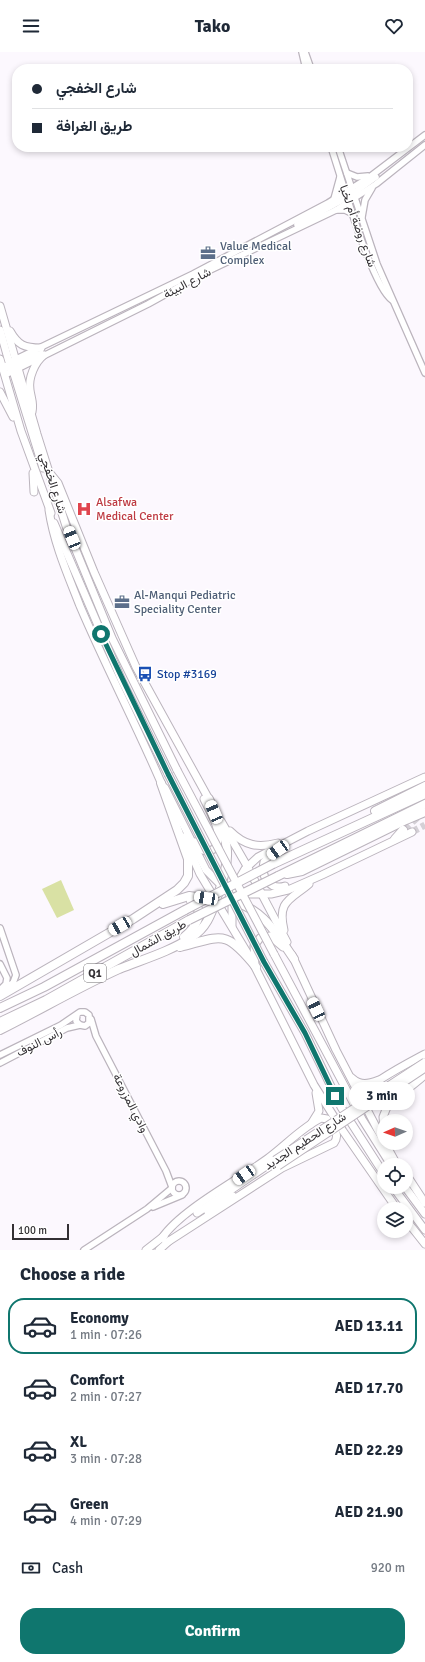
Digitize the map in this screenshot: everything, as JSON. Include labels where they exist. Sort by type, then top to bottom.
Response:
[{"type":"highway","points":[[0,996],[133,919],[177,890],[184,883],[188,876],[189,864],[187,853],[161,783]]},
{"type":"highway","points":[[361,823],[372,812],[425,786]]},
{"type":"highway","name":"طريق الشمال","points":[[0,1008],[44,987],[273,864],[425,794]]},
{"type":"highway","points":[[168,950],[191,937],[203,927],[211,917],[222,886],[227,866],[227,845],[209,799]]},
{"type":"highway","name":"طريق الشمال","points":[[0,1022],[46,1000],[189,920],[425,804]]},
{"type":"highway","points":[[280,875],[293,874],[302,871],[425,812]]},
{"type":"highway","points":[[392,827],[403,826],[425,818]]},
{"type":"highway","points":[[396,839],[403,830]]},
{"type":"highway","points":[[133,919],[173,900],[190,896],[231,901],[246,906],[274,929],[294,959]]},
{"type":"highway","points":[[168,950],[190,932],[197,922],[199,914],[197,906],[190,900],[173,900]]},
{"type":"highway","points":[[0,1030],[120,969],[168,950],[207,939],[220,938],[237,946],[256,967]]},
{"type":"main road","name":"شارع الخفجي","points":[[0,306],[5,324],[9,365],[31,414],[66,526],[115,645],[177,770],[274,954],[362,1119],[387,1158]]},
{"type":"main road","points":[[5,324],[20,344],[26,347],[41,348],[38,354],[9,365]]},
{"type":"main road","points":[[0,330],[9,365],[37,452],[66,526]]},
{"type":"main road","points":[[31,414],[33,404],[30,381],[36,364],[44,355]]},
{"type":"main road","name":"شارع الخفجي","points":[[9,365],[4,375],[32,467],[122,681],[264,962],[305,1033],[340,1107],[377,1163]]},
{"type":"main road","points":[[0,392],[21,431]]},
{"type":"main road","points":[[32,467],[34,492]]},
{"type":"main road","points":[[49,472],[58,482],[136,667],[288,942]]},
{"type":"main road","points":[[49,510],[52,528],[61,559],[99,650],[161,783],[200,874],[256,967],[314,1085],[377,1180]]},
{"type":"main road","points":[[120,632],[132,644]]},
{"type":"main road","points":[[186,830],[199,848],[204,851],[212,850],[217,845],[216,824],[190,765]]},
{"type":"main road","points":[[233,930],[231,901],[233,890],[247,866],[258,857],[295,837],[425,777]]},
{"type":"main road","points":[[161,783],[167,791],[206,870],[222,886],[233,890],[263,895],[278,893],[314,879],[412,832]]},
{"type":"main road","points":[[223,824],[241,841],[252,846],[266,846],[295,837]]},
{"type":"main road","points":[[295,837],[266,858],[263,867],[265,878],[269,884],[278,888],[314,879]]},
{"type":"main road","points":[[314,879],[290,896],[283,908],[282,922],[294,959],[377,1128]]},
{"type":"main road","points":[[256,967],[254,946],[256,942],[265,936],[275,938],[294,959]]},
{"type":"main road","points":[[425,1054],[379,1080],[369,1088],[367,1098],[370,1102],[377,1105],[389,1102],[425,1076]]},
{"type":"main road","name":"شارع الحطيم الجديد","points":[[146,1250],[164,1241],[425,1062]]},
{"type":"main road","name":"شارع الحطيم الجديد","points":[[276,1163],[425,1068]]},
{"type":"main road","points":[[350,1076],[358,1083],[364,1084],[379,1080]]},
{"type":"main road","points":[[311,1124],[318,1114],[319,1107],[314,1085]]},
{"type":"main road","points":[[355,1086],[360,1090],[377,1118]]},
{"type":"main road","points":[[384,1114],[389,1102]]},
{"type":"main road","points":[[321,1118],[327,1119],[337,1134],[336,1141],[282,1168],[164,1241],[171,1227],[197,1206],[268,1159],[311,1124],[321,1118]]},
{"type":"main road","points":[[413,1188],[425,1214]]},
{"type":"main road","points":[[413,1192],[422,1205]]},
{"type":"main road","points":[[387,1194],[395,1202]]},
{"type":"main road","points":[[398,1194],[425,1231]]},
{"type":"main road","points":[[412,1194],[422,1205]]},
{"type":"main road","points":[[413,1220],[425,1231]]},
{"type":"main road","points":[[413,1229],[425,1244]]},
{"type":"main road","name":"شارع الحطيم الجديد","points":[[159,1250],[164,1241]]},
{"type":"street","points":[[302,52],[305,64]]},
{"type":"street","points":[[305,52],[309,64]]},
{"type":"street","name":"شارع البيئة","points":[[413,144],[425,135]]},
{"type":"street","points":[[413,148],[418,140]]},
{"type":"street","name":"شارع البيئة","points":[[41,348],[194,274],[334,200],[347,197],[376,184],[425,145]]},
{"type":"street","name":"شارع روضة أم لخبا","points":[[333,152],[370,263],[386,295],[392,300]]},
{"type":"street","name":"شارع روضة أم لخبا","points":[[340,152],[362,221],[392,300],[425,373]]},
{"type":"street","name":"شارع البيئة","points":[[9,365],[44,355],[148,304],[200,275],[336,210],[347,197],[370,176],[402,152]]},
{"type":"street","points":[[353,193],[408,152]]},
{"type":"street","points":[[334,200],[338,188],[340,172]]},
{"type":"street","points":[[347,174],[357,177],[370,176]]},
{"type":"street","points":[[362,221],[365,200],[376,184]]},
{"type":"street","points":[[273,240],[279,235],[347,197]]},
{"type":"street","points":[[336,210],[345,210],[353,214]]},
{"type":"street","points":[[0,928],[16,978],[11,985],[0,989]]},
{"type":"street","points":[[0,964],[7,978],[6,984],[0,989]]},
{"type":"street","points":[[81,1012],[86,1012],[89,1014],[91,1019],[88,1024],[82,1026],[76,1021],[77,1015],[81,1012]]},
{"type":"street","name":"رأس النوف","points":[[0,1055],[77,1015]]},
{"type":"street","name":"وادي المزروعة","points":[[91,1019],[96,1036],[166,1171],[172,1187]]},
{"type":"street","name":"وادي المزروعة","points":[[82,1026],[96,1036]]},
{"type":"street","name":"رأس النوف","points":[[0,1063],[67,1028],[82,1026]]},
{"type":"street","name":"وادي المزروعة","points":[[166,1171],[177,1181]]},
{"type":"street","points":[[84,1250],[147,1209],[177,1181],[182,1181],[186,1186],[186,1190],[182,1195],[174,1200],[147,1209]]},
{"type":"street","points":[[172,1187],[176,1195],[182,1195]]},
{"type":"green space","points":[[61,880],[74,910],[57,918],[42,889]]},
{"type":"tunnel","points":[[403,830],[417,817]]},
{"type":"tunnel","points":[[412,832],[425,825]]},
{"type":"place","name":"Value Medical Complex","points":[[208,253]]},
{"type":"place","name":"Alsafwa Medical Center","points":[[84,509]]},
{"type":"place","name":"Al-Manqui Pediatric Speciality Center","points":[[122,602]]},
{"type":"place","name":"Stop #3169","points":[[145,674]]},
{"type":"route","points":[[101,634],[122,681],[168,774],[264,962],[305,1033],[335,1096]]}]
